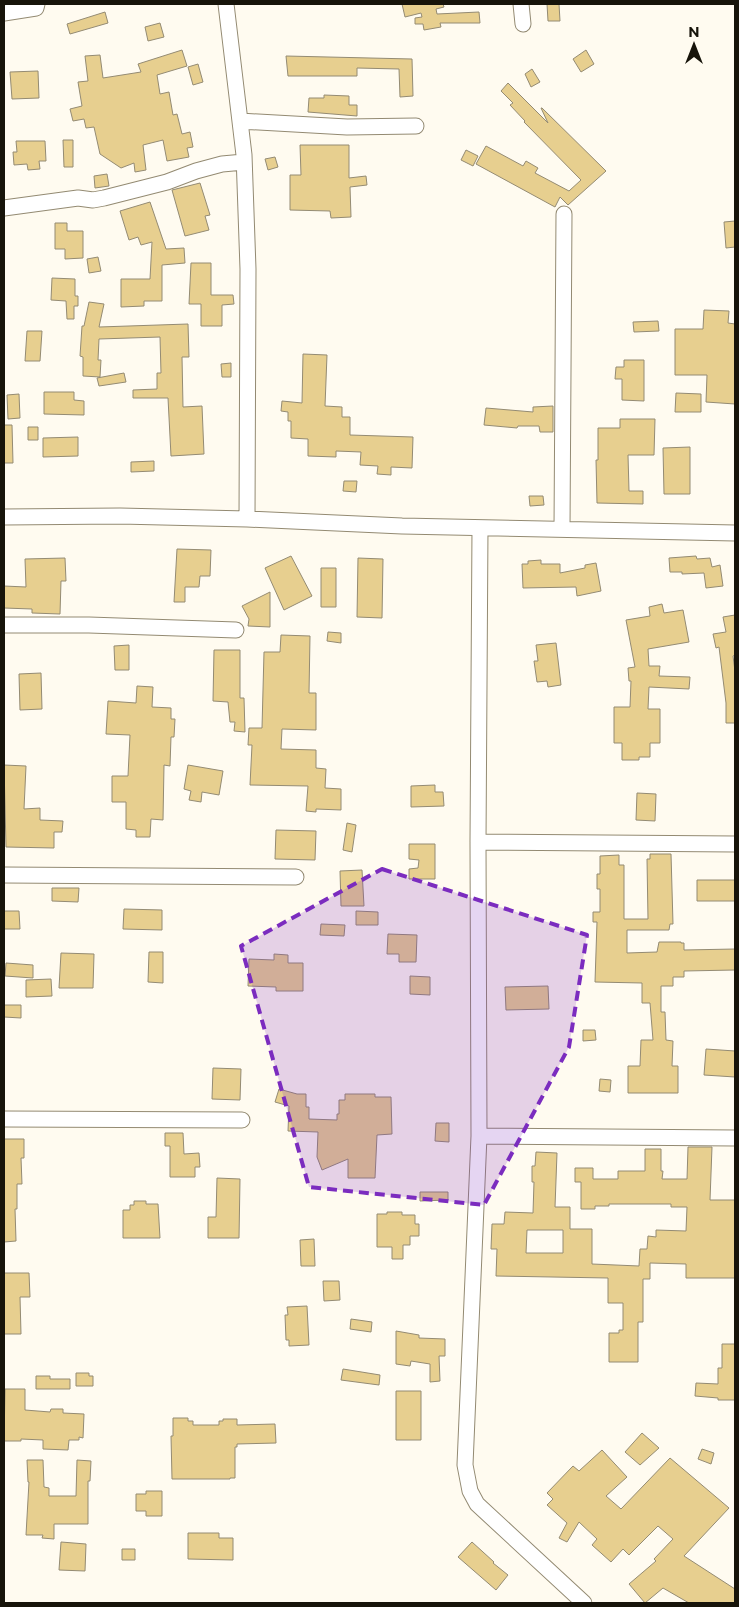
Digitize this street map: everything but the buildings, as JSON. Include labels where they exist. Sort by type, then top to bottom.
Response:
[{"type":"street","points":[[4,12],[36,8],[37,4]]},
{"type":"street","points":[[226,4],[244,162],[248,269],[247,519]]},
{"type":"street","points":[[521,4],[523,24]]},
{"type":"street","points":[[240,121],[347,127],[416,126]]},
{"type":"street","points":[[4,208],[78,198],[93,200],[104,198],[168,182],[196,171],[222,164],[244,162]]},
{"type":"street","points":[[562,528],[564,214]]},
{"type":"street","points":[[4,517],[120,516],[480,528],[562,528],[735,533]]},
{"type":"street","points":[[480,528],[479,1136],[465,1465],[470,1491],[477,1504],[584,1603]]},
{"type":"street","points":[[4,625],[89,625],[236,630]]},
{"type":"street","points":[[478,842],[735,844]]},
{"type":"street","points":[[4,874],[296,877]]},
{"type":"street","points":[[4,1119],[242,1120]]},
{"type":"street","points":[[479,1136],[735,1138]]},
{"type":"highlighted area","points":[[382,869],[587,935],[569,1047],[484,1205],[309,1187],[241,946]]}]
